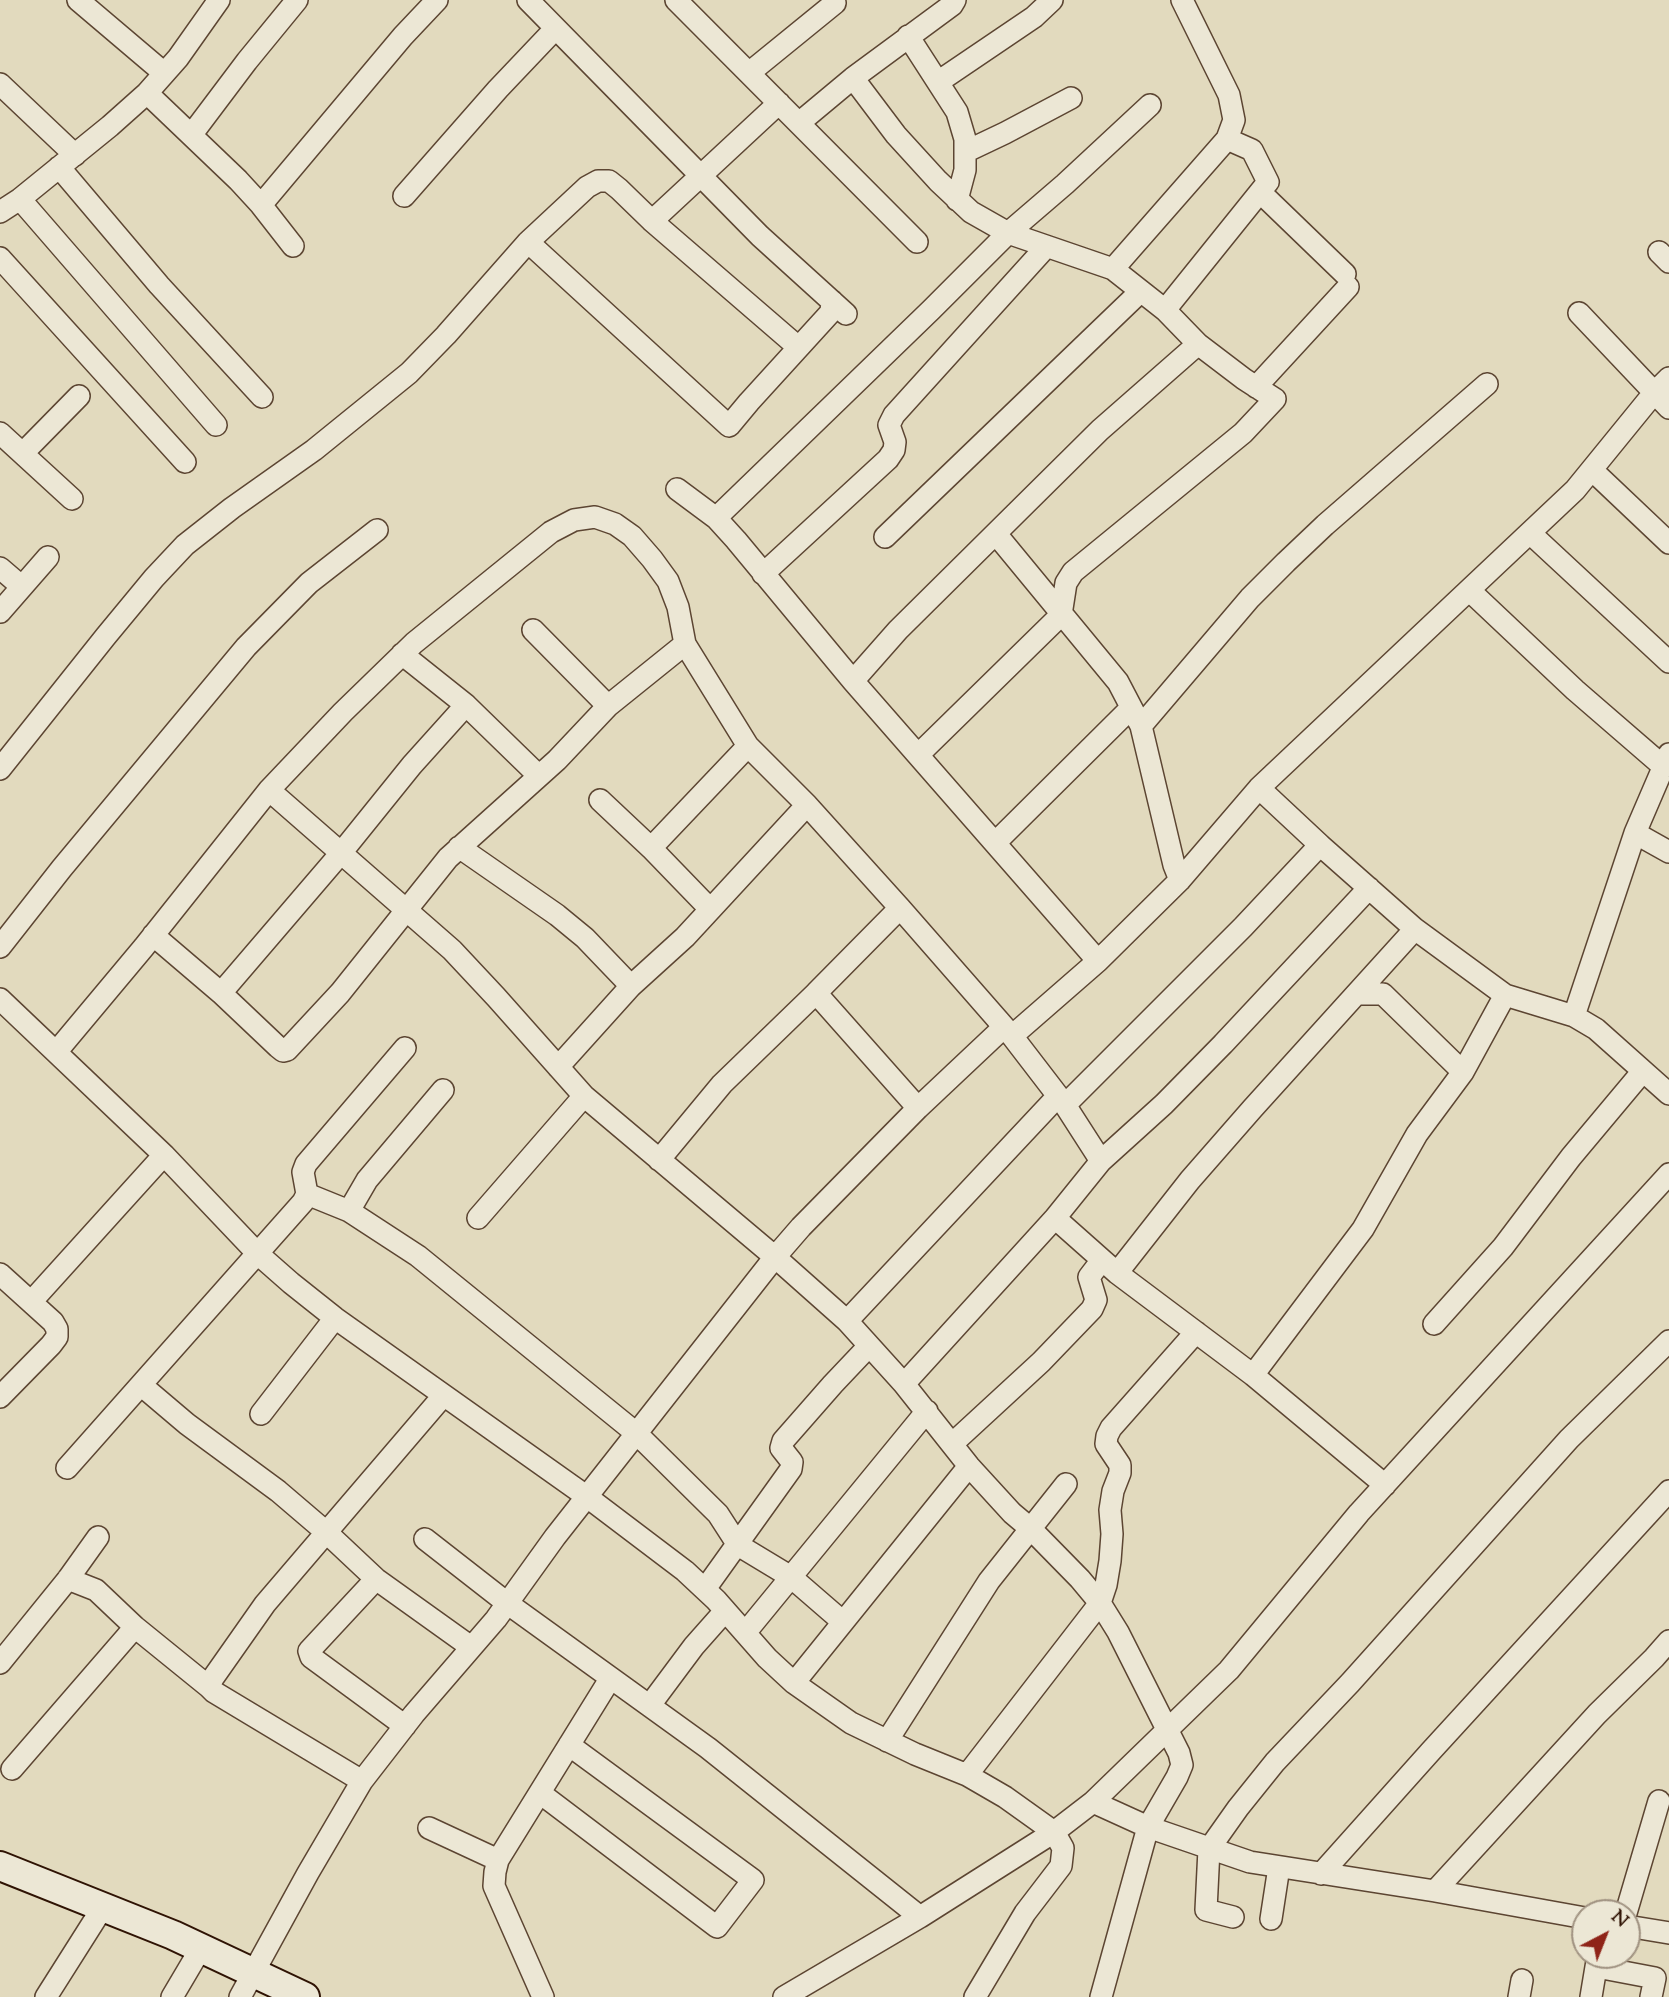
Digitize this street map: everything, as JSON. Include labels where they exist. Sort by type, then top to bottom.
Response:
[{"type":"street","points":[[78,0],[164,73]]},
{"type":"street","points":[[0,212],[110,126],[146,93],[178,58],[219,0]]},
{"type":"street","points":[[192,134],[297,0]]},
{"type":"street","points":[[261,205],[403,36],[437,0]]},
{"type":"street","points":[[528,0],[760,236],[839,307],[798,347],[729,426],[528,242]]},
{"type":"street","points":[[676,0],[916,242]]},
{"type":"street","points":[[799,123],[955,0]]},
{"type":"street","points":[[938,82],[1034,17],[1052,0]]},
{"type":"street","points":[[1113,269],[1227,139],[1234,120],[1229,94],[1186,2]]},
{"type":"street","points":[[750,74],[835,3]]},
{"type":"street","points":[[404,197],[498,89],[555,29]]},
{"type":"street","points":[[908,36],[957,112],[965,139],[965,170],[957,200]]},
{"type":"street","points":[[853,78],[896,135],[971,212],[1007,233],[1113,269],[1165,310],[1198,344],[1275,399],[1243,433],[1073,572],[1066,583],[1061,615],[918,754]]},
{"type":"street","points":[[0,84],[67,161],[159,285],[262,397]]},
{"type":"street","points":[[146,93],[192,134],[261,205],[293,247]]},
{"type":"street","points":[[965,152],[1070,98]]},
{"type":"street","points":[[652,221],[779,103]]},
{"type":"street","points":[[716,518],[1007,233],[1065,184],[1150,105]]},
{"type":"street","points":[[1165,310],[1268,182],[1252,150],[1227,139]]},
{"type":"street","points":[[0,769],[154,578],[186,545],[232,508],[314,450],[409,373],[528,242],[587,187],[598,181],[609,181],[798,347]]},
{"type":"street","points":[[1255,387],[1347,280],[1260,192]]},
{"type":"street","points":[[20,199],[216,425]]},
{"type":"street","points":[[763,574],[888,460],[894,450],[895,442],[889,425],[894,415],[1046,247]]},
{"type":"street","points":[[0,258],[185,462]]},
{"type":"street","points":[[885,537],[1141,291]]},
{"type":"street","points":[[247,1985],[362,1781],[496,1619],[586,1496],[801,1227],[918,1108],[1098,961],[1180,880],[1259,788],[1576,490],[1664,393],[1579,313]]},
{"type":"street","points":[[853,681],[898,630],[1100,429],[1198,344]]},
{"type":"street","points":[[996,842],[1135,717],[1325,525],[1487,384]]},
{"type":"street","points":[[23,453],[79,396]]},
{"type":"street","points":[[0,433],[72,499]]},
{"type":"street","points":[[1592,470],[1669,543]]},
{"type":"street","points":[[677,489],[716,518],[853,681],[1098,961]]},
{"type":"street","points":[[57,1051],[269,790],[343,712],[402,654],[551,532],[574,520],[595,517],[615,524],[632,536],[660,570],[678,607],[685,644],[748,746],[807,805],[1008,1032],[1062,1100],[1101,1161]]},
{"type":"street","points":[[0,947],[62,868],[246,647],[309,583],[377,530]]},
{"type":"street","points":[[1530,533],[1669,662]]},
{"type":"street","points":[[996,534],[1118,682],[1135,717],[1180,880]]},
{"type":"street","points":[[0,612],[48,556]]},
{"type":"street","points":[[0,568],[21,586]]},
{"type":"street","points":[[1469,590],[1575,690],[1666,761],[1635,833],[1574,1016]]},
{"type":"street","points":[[533,630],[608,706]]},
{"type":"street","points":[[153,935],[222,993],[282,1051],[287,1050],[340,993],[448,858],[557,760],[630,686],[685,644]]},
{"type":"street","points":[[402,654],[466,705],[539,776]]},
{"type":"street","points":[[222,993],[412,765],[466,705]]},
{"type":"street","points":[[651,848],[748,746]]},
{"type":"street","points":[[1259,788],[1415,929],[1505,995],[1574,1016],[1596,1029],[1659,1079],[1571,1157],[1503,1247],[1434,1324]]},
{"type":"street","points":[[269,790],[452,950],[584,1096],[847,1321],[927,1411],[969,1466],[1100,1603],[1118,1632],[1179,1753],[1182,1765],[1148,1827],[1101,1997]]},
{"type":"street","points":[[600,800],[710,909]]},
{"type":"street","points":[[558,1067],[631,986],[685,937],[807,805]]},
{"type":"street","points":[[1635,833],[1669,852]]},
{"type":"street","points":[[847,1321],[1062,1100],[1234,936],[1320,845]]},
{"type":"street","points":[[459,847],[557,915],[631,986]]},
{"type":"street","points":[[904,1384],[1055,1218],[1101,1161],[1164,1104],[1223,1044],[1369,888]]},
{"type":"street","points":[[659,1160],[722,1084],[900,908]]},
{"type":"street","points":[[952,1444],[1041,1362],[1092,1309],[1096,1300],[1089,1277],[1109,1266],[1190,1180],[1415,929]]},
{"type":"street","points":[[816,993],[918,1108]]},
{"type":"street","points":[[1357,994],[1384,993],[1463,1072]]},
{"type":"street","points":[[1253,1375],[1363,1229],[1417,1134],[1463,1072],[1505,995]]},
{"type":"street","points":[[0,999],[164,1155],[258,1254],[291,1283],[335,1318],[586,1496],[674,1563],[705,1589],[767,1658],[794,1683],[851,1723],[967,1775],[1006,1797],[1054,1832],[1063,1848],[1061,1866],[1025,1913],[975,1997]]},
{"type":"street","points":[[67,1468],[303,1202],[307,1194],[303,1172],[306,1164],[405,1048]]},
{"type":"street","points":[[349,1211],[367,1180],[443,1090]]},
{"type":"street","points":[[478,1218],[584,1096]]},
{"type":"street","points":[[31,1302],[164,1155]]},
{"type":"street","points":[[784,1997],[920,1917],[1054,1832],[1093,1802],[1229,1670],[1359,1513],[1669,1174]]},
{"type":"street","points":[[307,1194],[349,1211],[418,1256],[636,1433],[718,1514],[738,1545],[791,1577],[843,1622]]},
{"type":"street","points":[[1055,1218],[1109,1266],[1253,1375],[1385,1485]]},
{"type":"street","points":[[0,1397],[57,1337],[53,1322],[1,1278]]},
{"type":"street","points":[[261,1414],[335,1318]]},
{"type":"street","points":[[967,1775],[1100,1603],[1110,1561],[1110,1510],[1120,1473],[1120,1465],[1106,1444],[1107,1436],[1111,1428],[1196,1332]]},
{"type":"street","points":[[1233,1917],[1206,1910],[1209,1849],[1238,1808],[1275,1762],[1350,1683],[1569,1439],[1669,1341]]},
{"type":"street","points":[[705,1589],[791,1469],[792,1462],[781,1448],[783,1441],[869,1346]]},
{"type":"street","points":[[141,1385],[196,1431],[278,1491],[376,1579],[471,1647]]},
{"type":"street","points":[[209,1687],[265,1604],[443,1396]]},
{"type":"street","points":[[745,1633],[927,1411]]},
{"type":"street","points":[[794,1683],[969,1466]]},
{"type":"street","points":[[887,1741],[989,1581],[1066,1484]]},
{"type":"street","points":[[1321,1874],[1669,1491]]},
{"type":"street","points":[[0,1663],[98,1537]]},
{"type":"street","points":[[425,1539],[610,1679],[650,1705],[920,1917]]},
{"type":"street","points":[[68,1578],[96,1591],[135,1627],[209,1687],[362,1781]]},
{"type":"street","points":[[376,1579],[309,1651],[311,1657],[405,1726]]},
{"type":"street","points":[[650,1705],[694,1646],[725,1611]]},
{"type":"street","points":[[12,1769],[135,1627]]},
{"type":"street","points":[[1435,1891],[1597,1714],[1669,1641]]},
{"type":"street","points":[[543,1997],[495,1886],[495,1872],[498,1860],[610,1679]]},
{"type":"street","points":[[540,1793],[718,1927],[753,1880],[569,1745]]},
{"type":"street","points":[[1630,1899],[1659,1801]]},
{"type":"street","points":[[1093,1802],[1148,1827],[1250,1862],[1571,1915]]},
{"type":"street","points":[[429,1828],[498,1860]]},
{"type":"street","points":[[0,1866],[201,1948],[247,1985],[300,1996]]},
{"type":"street","points":[[1271,1919],[1279,1867]]},
{"type":"street","points":[[46,1997],[103,1907]]},
{"type":"street","points":[[1641,1928],[1669,1933]]},
{"type":"street","points":[[172,1997],[201,1948]]},
{"type":"street","points":[[1591,1997],[1596,1969]]},
{"type":"street","points":[[1624,1969],[1655,1978],[1651,1997]]}]
